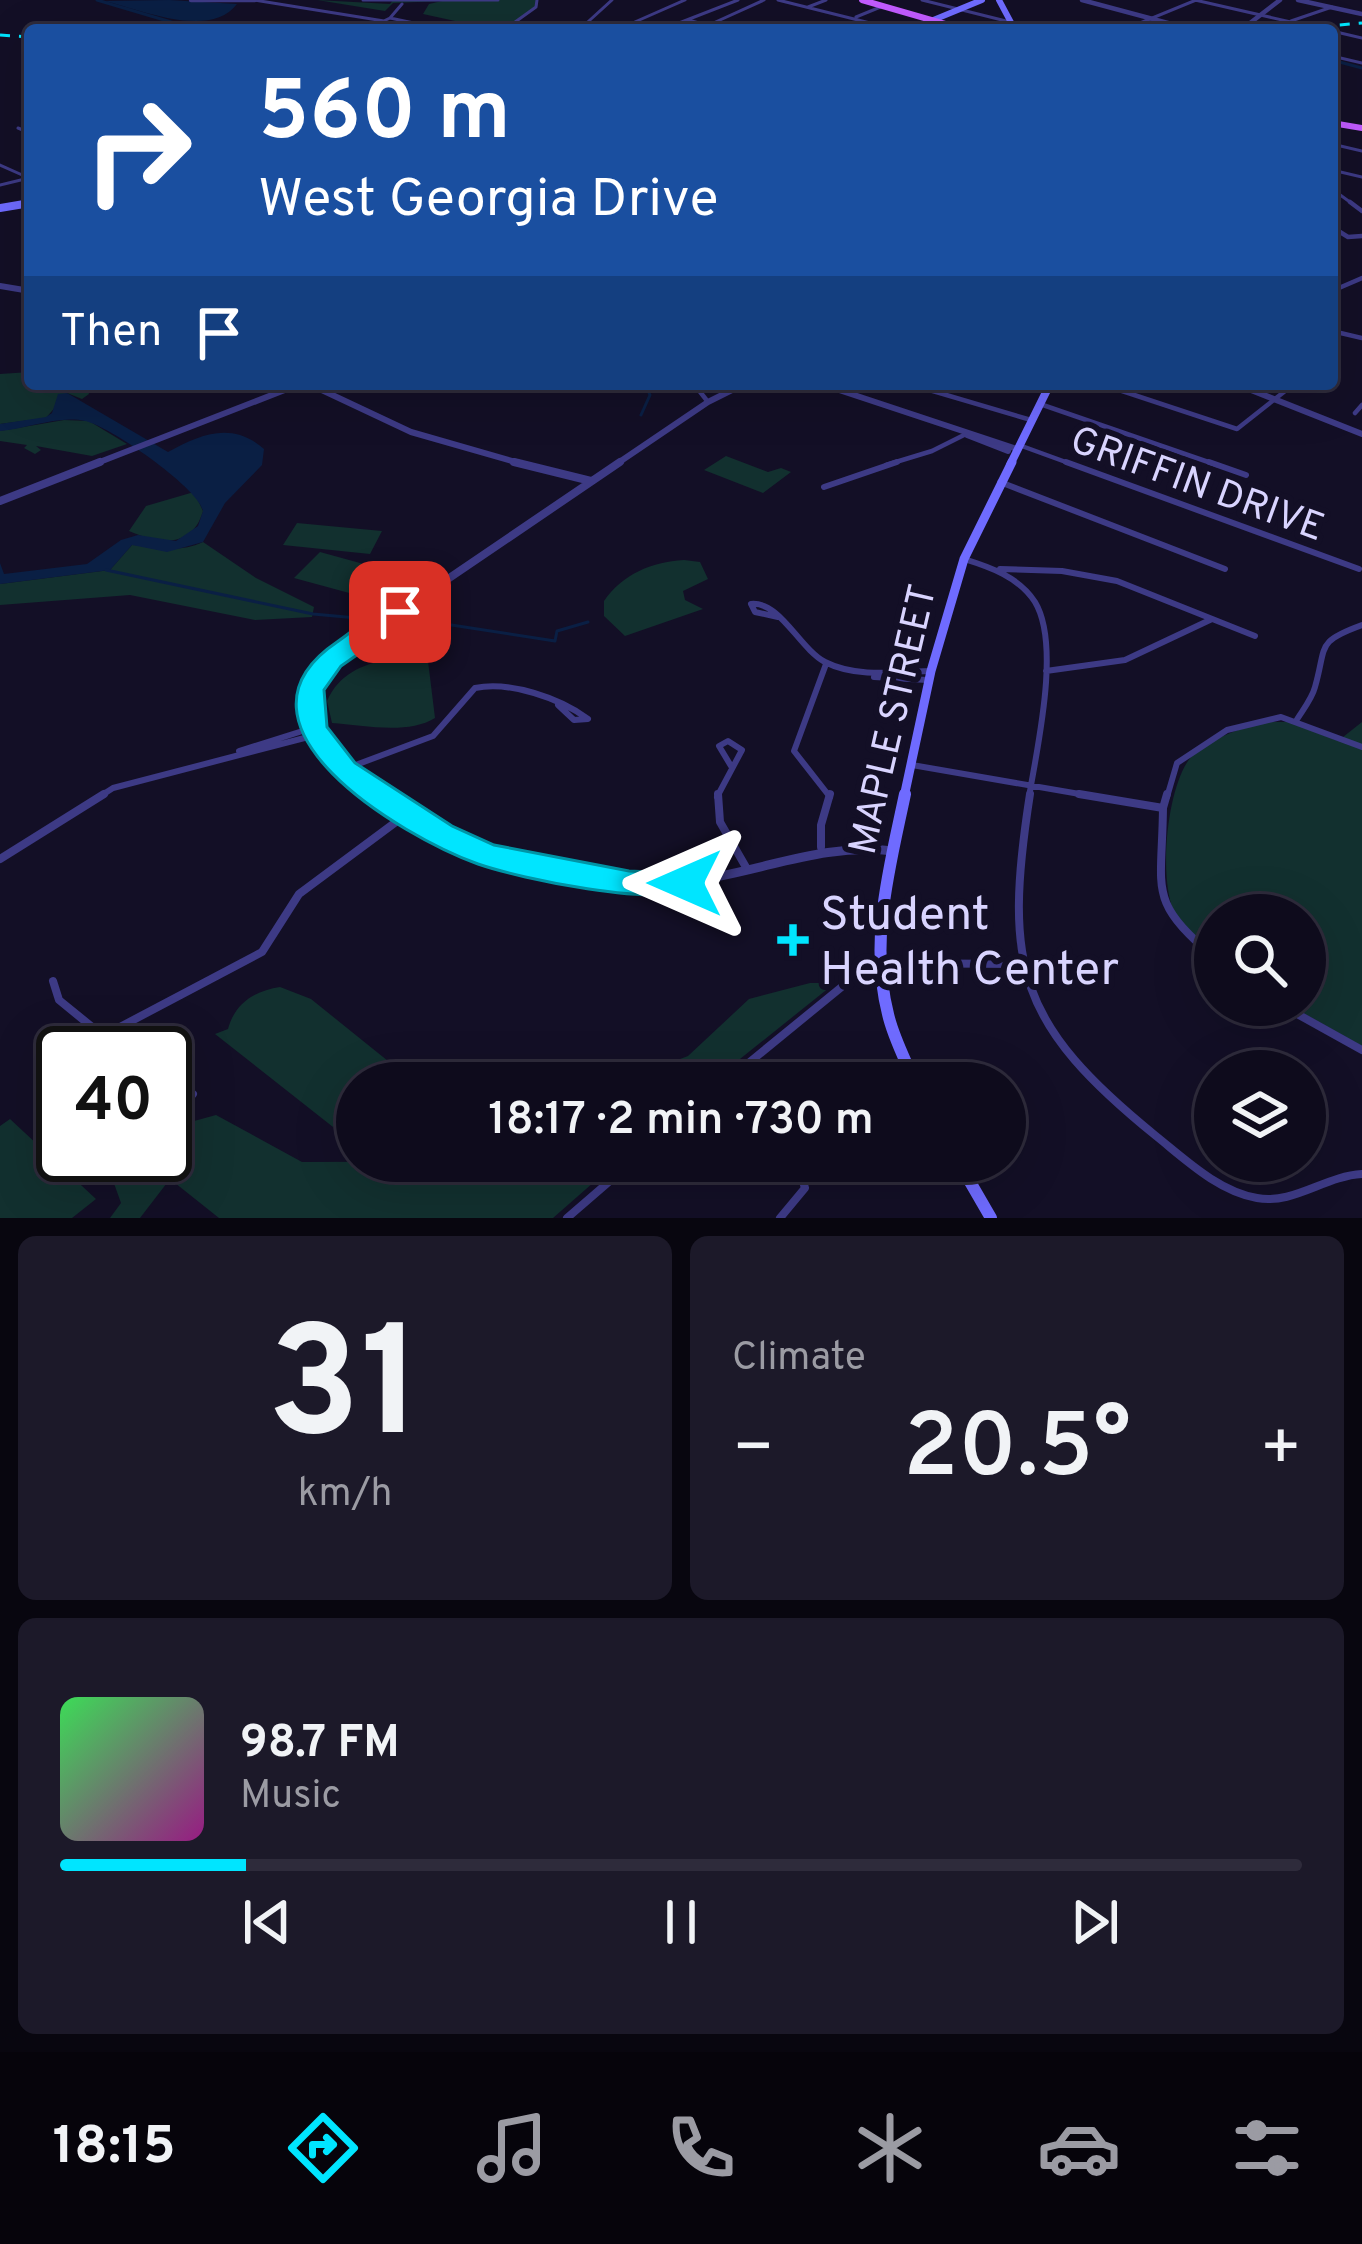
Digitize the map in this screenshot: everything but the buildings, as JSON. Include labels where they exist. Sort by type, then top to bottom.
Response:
[{"type":"main road","points":[[862,0],[947,24]]},
{"type":"main road","points":[[924,24],[982,0]]},
{"type":"main road","name":"MAPLE STREET","points":[[907,1062],[888,1016],[879,960],[892,850],[930,675],[964,559],[1047,390]]},
{"type":"main road","points":[[971,1182],[992,1218]]},
{"type":"street","points":[[190,0],[255,0],[414,24]]},
{"type":"street","points":[[363,0],[403,4],[498,0]]},
{"type":"street","points":[[512,24],[536,7],[537,0]]},
{"type":"street","points":[[586,24],[612,0]]},
{"type":"street","points":[[630,24],[685,0]]},
{"type":"street","points":[[676,24],[738,0]]},
{"type":"street","points":[[713,24],[764,0]]},
{"type":"street","points":[[778,0],[873,24]]},
{"type":"street","points":[[808,8],[826,0]]},
{"type":"street","points":[[922,0],[1009,24]]},
{"type":"street","points":[[1082,0],[1168,24]]},
{"type":"street","points":[[1136,24],[1195,0],[1299,24]]},
{"type":"street","points":[[1249,24],[1280,0]]},
{"type":"street","points":[[1298,0],[1362,14]]},
{"type":"street","points":[[853,19],[878,3]]},
{"type":"street","points":[[377,24],[403,4]]},
{"type":"street","points":[[1288,21],[1332,8]]},
{"type":"street","points":[[686,20],[701,24]]},
{"type":"street","points":[[588,22],[615,24]]},
{"type":"street","points":[[18,128],[24,131]]},
{"type":"street","points":[[1338,193],[1362,211]]},
{"type":"street","points":[[1345,198],[1362,198]]},
{"type":"street","points":[[0,501],[289,390]]},
{"type":"street","points":[[316,390],[400,432],[592,482]]},
{"type":"street","points":[[699,390],[708,402]]},
{"type":"street","points":[[732,390],[331,659],[309,689],[314,732],[344,770],[408,813],[488,855],[597,878],[685,883],[821,847],[892,850]]},
{"type":"street","points":[[838,390],[1017,449]]},
{"type":"street","points":[[929,390],[1031,420]]},
{"type":"street","points":[[1118,390],[1237,429],[1288,390]]},
{"type":"street","points":[[1250,390],[1362,434]]},
{"type":"street","points":[[1040,404],[1246,475]]},
{"type":"street","points":[[1355,412],[1362,405]]},
{"type":"street","points":[[824,488],[861,470],[935,453],[966,434]]},
{"type":"street","name":"GRIFFIN DRIVE","points":[[1017,449],[1359,569]]},
{"type":"street","points":[[1000,482],[1225,569]]},
{"type":"street","points":[[964,559],[998,569],[1088,574],[1255,636]]},
{"type":"street","points":[[998,569],[1038,606],[1043,619],[1044,672],[1016,913],[1030,992],[1054,1036],[1113,1102],[1239,1194],[1280,1200],[1333,1174],[1362,1174]]},
{"type":"street","points":[[778,617],[826,664],[865,675],[930,675]]},
{"type":"street","points":[[1044,672],[1125,660],[1212,619]]},
{"type":"street","points":[[1296,721],[1315,688],[1318,651],[1335,635],[1362,625]]},
{"type":"street","points":[[821,847],[820,825],[831,795],[794,751],[826,664]]},
{"type":"street","points":[[344,770],[377,753],[436,735],[478,687],[521,691],[558,705]]},
{"type":"street","points":[[1194,940],[1174,923],[1162,901],[1163,808],[1177,763],[1198,745],[1247,722],[1280,717],[1362,747]]},
{"type":"street","points":[[0,859],[113,788],[314,732]]},
{"type":"street","points":[[912,765],[1163,808]]},
{"type":"street","points":[[731,766],[716,790],[715,807],[747,869]]},
{"type":"street","points":[[122,1026],[262,952],[306,887],[408,813]]},
{"type":"street","points":[[749,1062],[861,968],[879,960],[1023,964]]},
{"type":"street","points":[[53,981],[59,1000],[91,1026]]},
{"type":"street","points":[[1319,1026],[1362,1050]]},
{"type":"street","points":[[567,1218],[609,1182]]},
{"type":"street","points":[[780,1218],[805,1188],[803,1182]]},
{"type":"green space","points":[[317,0],[390,4],[393,0],[537,0],[538,5],[512,24],[469,24],[423,14],[429,4],[442,1],[393,3],[385,11]]},
{"type":"green space","points":[[24,372],[24,390],[88,390],[89,394],[82,399],[67,393],[46,418],[0,424],[0,374]]},
{"type":"green space","points":[[64,420],[89,421],[127,444],[92,456],[36,446],[41,450],[35,454],[24,448],[27,445],[0,441],[0,431]]},
{"type":"green space","points":[[726,456],[768,472],[781,468],[791,472],[763,493],[704,470]]},
{"type":"green space","points":[[194,492],[203,511],[183,537],[152,539],[129,531],[146,506]]},
{"type":"green space","points":[[297,523],[382,531],[370,554],[283,545]]},
{"type":"green space","points":[[203,542],[256,578],[314,607],[312,617],[255,620],[130,595],[0,605],[0,584],[110,570],[132,545],[176,548]]},
{"type":"green space","points":[[320,552],[400,574],[375,600],[294,578]]},
{"type":"green space","points":[[700,562],[708,579],[683,591],[685,600],[703,609],[625,636],[604,616],[604,601],[629,577],[660,563]]},
{"type":"green space","points":[[389,659],[428,661],[435,718],[398,728],[332,723],[327,701],[338,684],[360,668]]},
{"type":"green space","points":[[1258,722],[1289,722],[1338,741],[1362,722],[1362,1046],[1326,1026],[1326,894],[1194,894],[1194,936],[1172,906],[1166,863],[1175,790],[1191,757]]},
{"type":"green space","points":[[810,983],[835,983],[736,1062],[672,1062],[688,1056],[749,999]]},
{"type":"green space","points":[[280,987],[311,999],[388,1061],[336,1062],[333,1127],[215,1034],[228,1029],[235,1012],[262,992]]},
{"type":"green space","points":[[216,1115],[302,1162],[336,1162],[336,1182],[594,1182],[553,1218],[219,1218],[174,1182],[192,1182],[192,1122]]},
{"type":"green space","points":[[10,1119],[36,1143],[36,1182],[78,1182],[96,1199],[72,1218],[0,1218],[0,1126]]},
{"type":"green space","points":[[114,1182],[168,1182],[140,1218],[110,1218],[121,1203]]},
{"type":"water","points":[[104,1],[237,4],[225,15],[192,21]]},
{"type":"water","points":[[67,393],[168,452],[216,433],[240,435],[264,449],[262,465],[225,503],[203,542],[167,552],[132,545],[110,570],[0,584],[0,563],[4,574],[87,564],[121,540],[138,535],[176,541],[198,526],[203,511],[186,488],[97,425],[65,420],[0,431],[0,424],[46,417],[58,394]]},
{"type":"waterway","points":[[97,0],[178,24]]},
{"type":"waterway","points":[[1338,62],[1362,68]]},
{"type":"waterway","points":[[641,415],[648,390]]},
{"type":"waterway","points":[[106,570],[313,614],[368,619]]},
{"type":"waterway","points":[[419,620],[555,641],[557,631],[588,622]]},
{"type":"railway","points":[[1338,25],[1362,23]]},
{"type":"railway","points":[[0,35],[24,37]]},
{"type":"place","name":"Student Health Center","points":[[793,940]]},
{"type":"route","points":[[400,612],[331,659],[309,689],[307,705],[313,728],[344,770],[440,834],[488,855],[629,883],[685,883]]}]
